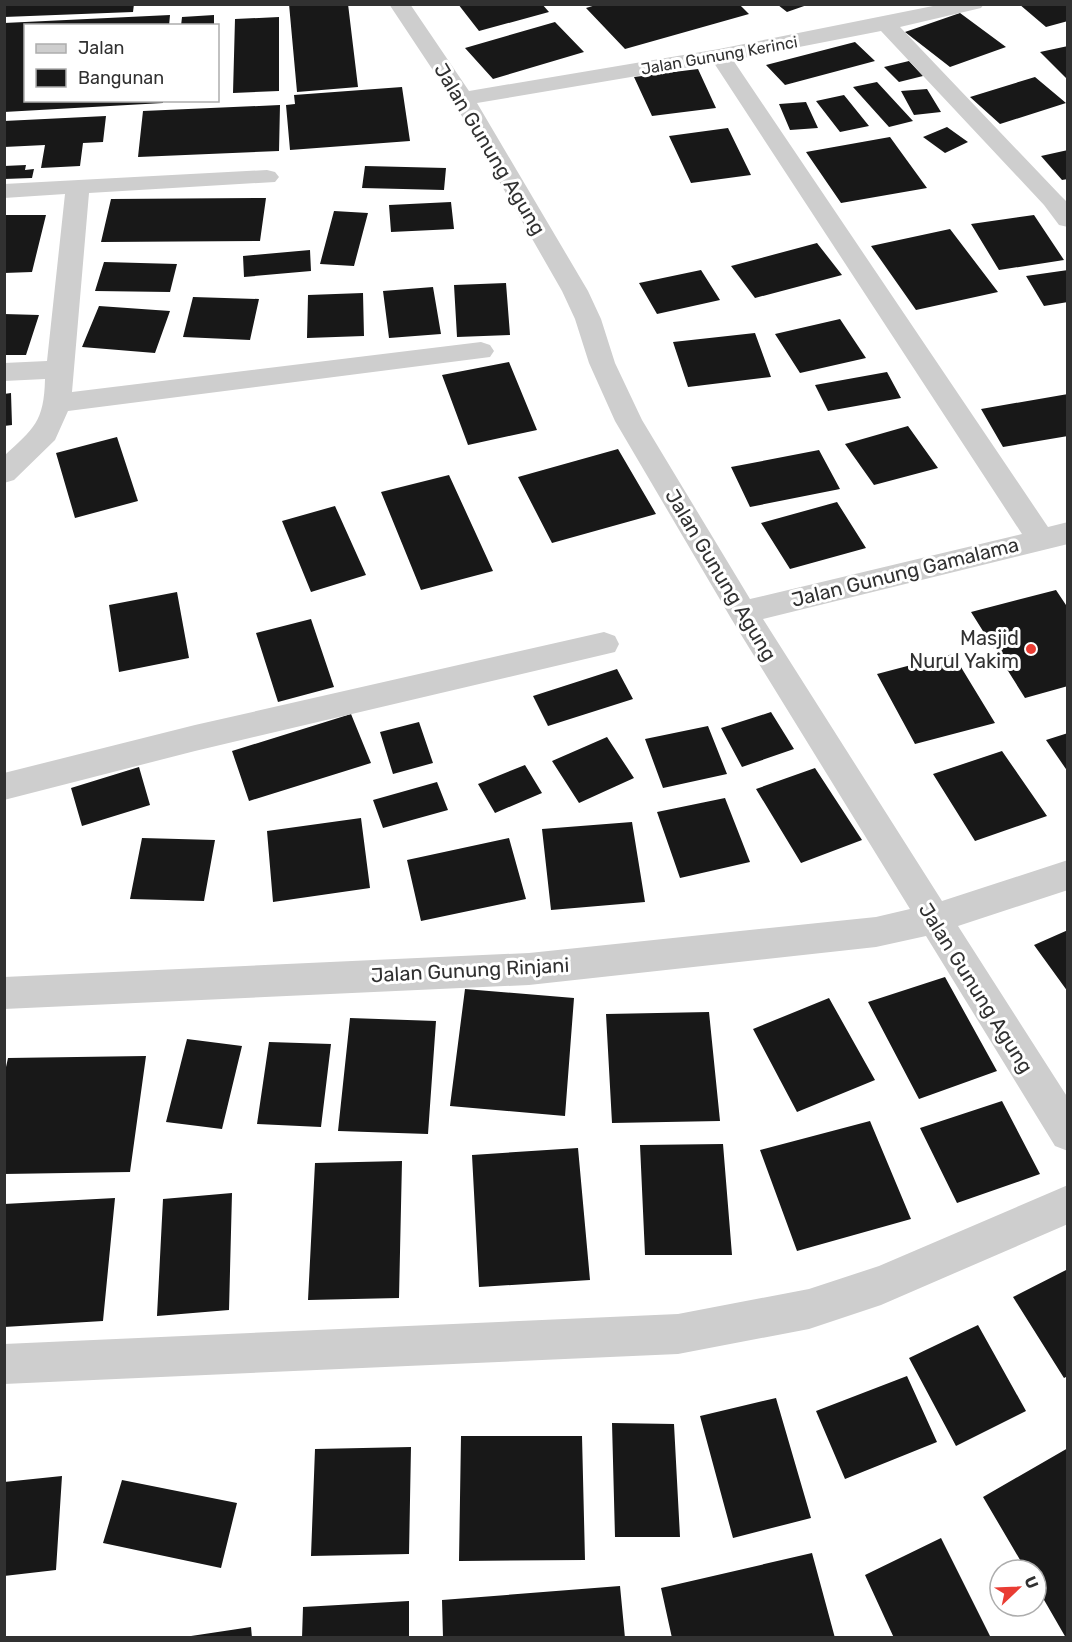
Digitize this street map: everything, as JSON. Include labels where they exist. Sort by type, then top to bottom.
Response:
[{"type":"street","name":"Jalan Gunung Agung","points":[[399,4],[463,99],[575,291],[588,319],[602,363],[629,421],[743,612],[1068,1133]]},
{"type":"street","name":"Jalan Gunung Kerinci","points":[[463,99],[720,56],[886,24],[974,4]]},
{"type":"street","points":[[886,24],[1068,220]]},
{"type":"street","points":[[720,56],[1054,536]]},
{"type":"street","points":[[4,191],[267,177]]},
{"type":"street","points":[[4,473],[45,433],[58,403],[66,187]]},
{"type":"street","points":[[58,403],[481,351]]},
{"type":"street","points":[[4,372],[59,369]]},
{"type":"street","name":"Jalan Gunung Gamalama","points":[[743,612],[1054,536]]},
{"type":"street","points":[[4,787],[195,738],[604,644]]},
{"type":"street","name":"Jalan Gunung Rinjani","points":[[4,993],[529,969],[876,932],[933,919],[1068,875]]},
{"type":"street","points":[[4,1364],[678,1334],[809,1309],[881,1285],[1068,1204]]},
{"type":"building","points":[[4,4],[134,4],[133,12],[4,17]]},
{"type":"building","points":[[289,4],[348,4],[358,87],[297,92]]},
{"type":"building","points":[[458,4],[542,4],[549,12],[479,31]]},
{"type":"building","points":[[599,4],[739,4],[749,14],[625,49],[586,8]]},
{"type":"building","points":[[1019,4],[1068,4],[1068,21],[1046,27]]},
{"type":"building","points":[[778,5],[807,5],[787,12]]},
{"type":"building","points":[[960,13],[1006,47],[950,67],[905,32]]},
{"type":"building","points":[[170,15],[169,24],[24,24],[24,102],[163,103],[4,112],[4,23]]},
{"type":"building","points":[[214,15],[214,24],[181,24],[182,17]]},
{"type":"building","points":[[279,17],[279,91],[233,93],[235,19]]},
{"type":"building","points":[[555,22],[584,52],[493,79],[465,48]]},
{"type":"building","points":[[855,42],[875,61],[785,85],[766,65]]},
{"type":"building","points":[[1068,46],[1068,80],[1040,52]]},
{"type":"building","points":[[909,61],[923,76],[899,82],[884,67]]},
{"type":"building","points":[[698,69],[716,108],[652,116],[634,77]]},
{"type":"building","points":[[1035,77],[1066,103],[1000,124],[970,97]]},
{"type":"building","points":[[877,82],[913,121],[889,127],[853,87]]},
{"type":"building","points":[[402,87],[410,141],[290,150],[286,105],[295,104],[294,95]]},
{"type":"building","points":[[927,89],[941,112],[914,115],[901,91]]},
{"type":"building","points":[[844,95],[869,126],[840,132],[816,101]]},
{"type":"building","points":[[806,102],[818,128],[790,130],[779,104]]},
{"type":"building","points":[[280,105],[279,151],[138,157],[143,111]]},
{"type":"building","points":[[106,116],[103,142],[83,143],[80,166],[41,168],[45,145],[4,147],[4,121]]},
{"type":"building","points":[[947,127],[968,142],[945,153],[923,137]]},
{"type":"building","points":[[728,128],[751,175],[691,183],[669,136]]},
{"type":"building","points":[[890,137],[927,188],[841,203],[806,152]]},
{"type":"building","points":[[1068,150],[1068,179],[1062,180],[1041,156]]},
{"type":"building","points":[[26,165],[25,170],[34,169],[32,178],[4,179],[4,166]]},
{"type":"building","points":[[365,166],[446,168],[444,190],[362,188]]},
{"type":"building","points":[[266,198],[260,241],[101,242],[111,199]]},
{"type":"building","points":[[451,202],[454,229],[391,232],[389,205]]},
{"type":"building","points":[[334,211],[368,213],[354,266],[320,264]]},
{"type":"building","points":[[4,215],[46,215],[32,272],[4,273]]},
{"type":"building","points":[[1034,215],[1064,260],[999,270],[971,224]]},
{"type":"building","points":[[950,229],[998,292],[916,310],[871,246]]},
{"type":"building","points":[[817,243],[842,275],[755,298],[731,266]]},
{"type":"building","points":[[310,250],[311,271],[244,277],[243,256]]},
{"type":"building","points":[[104,262],[177,264],[170,292],[95,291]]},
{"type":"building","points":[[701,270],[720,300],[657,314],[639,283]]},
{"type":"building","points":[[1068,270],[1068,302],[1044,306],[1026,276]]},
{"type":"building","points":[[506,283],[510,335],[457,337],[454,285]]},
{"type":"building","points":[[433,287],[441,334],[389,338],[383,291]]},
{"type":"building","points":[[363,293],[364,336],[307,338],[308,295]]},
{"type":"building","points":[[193,297],[259,299],[250,340],[183,337]]},
{"type":"building","points":[[99,306],[170,311],[155,353],[82,347]]},
{"type":"building","points":[[4,314],[39,315],[26,355],[4,355]]},
{"type":"building","points":[[840,319],[866,358],[800,373],[775,334]]},
{"type":"building","points":[[755,333],[771,377],[688,387],[673,342]]},
{"type":"building","points":[[509,362],[537,430],[468,445],[442,375]]},
{"type":"building","points":[[887,372],[901,398],[828,411],[815,385]]},
{"type":"building","points":[[11,393],[12,425],[4,426],[4,394]]},
{"type":"building","points":[[1068,394],[1068,436],[1003,447],[981,409]]},
{"type":"building","points":[[908,426],[938,468],[874,485],[845,444]]},
{"type":"building","points":[[117,437],[138,501],[75,518],[56,453]]},
{"type":"building","points":[[618,449],[656,514],[552,543],[518,477]]},
{"type":"building","points":[[819,450],[840,489],[750,507],[731,467]]},
{"type":"building","points":[[449,475],[493,571],[421,590],[381,492]]},
{"type":"building","points":[[837,502],[866,548],[790,569],[761,523]]},
{"type":"building","points":[[335,506],[366,575],[311,592],[282,521]]},
{"type":"building","name":"Masjid Nurul Yakim","points":[[1056,590],[1068,608],[1068,686],[1025,698],[971,612]]},
{"type":"building","points":[[177,592],[189,658],[119,672],[109,605]]},
{"type":"building","points":[[311,619],[334,687],[278,702],[256,633]]},
{"type":"building","points":[[953,654],[995,723],[915,744],[877,674]]},
{"type":"building","points":[[617,669],[633,699],[548,726],[533,696]]},
{"type":"building","points":[[771,712],[794,749],[742,767],[721,728]]},
{"type":"building","points":[[351,714],[371,763],[249,801],[232,751]]},
{"type":"building","points":[[419,722],[433,763],[393,774],[380,732]]},
{"type":"building","points":[[708,726],[727,774],[663,788],[645,739]]},
{"type":"building","points":[[1068,733],[1068,772],[1046,740]]},
{"type":"building","points":[[607,737],[634,778],[579,803],[552,761]]},
{"type":"building","points":[[1002,751],[1047,816],[975,841],[933,774]]},
{"type":"building","points":[[525,765],[542,793],[495,813],[478,784]]},
{"type":"building","points":[[139,767],[150,805],[82,826],[71,788]]},
{"type":"building","points":[[815,768],[862,840],[801,863],[756,789]]},
{"type":"building","points":[[437,782],[448,810],[383,828],[373,800]]},
{"type":"building","points":[[725,798],[750,862],[680,878],[657,812]]},
{"type":"building","points":[[361,818],[370,888],[273,902],[267,831]]},
{"type":"building","points":[[632,822],[645,902],[551,910],[542,829]]},
{"type":"building","points":[[142,838],[215,840],[204,901],[130,899]]},
{"type":"building","points":[[509,838],[526,899],[421,921],[407,860]]},
{"type":"building","points":[[1068,930],[1068,992],[1034,945]]},
{"type":"building","points":[[945,977],[997,1071],[919,1099],[868,1002]]},
{"type":"building","points":[[465,989],[574,998],[565,1116],[450,1106]]},
{"type":"building","points":[[829,998],[875,1080],[797,1112],[753,1029]]},
{"type":"building","points":[[709,1012],[720,1121],[612,1123],[606,1014]]},
{"type":"building","points":[[350,1018],[436,1021],[428,1134],[338,1131]]},
{"type":"building","points":[[187,1039],[242,1046],[222,1129],[166,1122]]},
{"type":"building","points":[[269,1042],[331,1044],[321,1127],[257,1124]]},
{"type":"building","points":[[146,1056],[130,1172],[4,1174],[4,1076],[8,1058]]},
{"type":"building","points":[[1002,1101],[1040,1174],[957,1203],[920,1128]]},
{"type":"building","points":[[870,1121],[911,1219],[797,1251],[760,1150]]},
{"type":"building","points":[[723,1144],[732,1255],[645,1255],[640,1145]]},
{"type":"building","points":[[578,1148],[590,1280],[479,1287],[472,1155]]},
{"type":"building","points":[[402,1161],[399,1298],[308,1300],[315,1163]]},
{"type":"building","points":[[232,1193],[229,1310],[157,1316],[163,1199]]},
{"type":"building","points":[[115,1198],[103,1321],[4,1327],[4,1204]]},
{"type":"building","points":[[1068,1269],[1068,1376],[1064,1378],[1013,1297]]},
{"type":"building","points":[[978,1325],[1026,1411],[956,1446],[909,1358]]},
{"type":"building","points":[[907,1376],[937,1442],[845,1479],[816,1411]]},
{"type":"building","points":[[776,1398],[811,1518],[733,1538],[700,1416]]},
{"type":"building","points":[[612,1423],[674,1424],[680,1537],[615,1537]]},
{"type":"building","points":[[461,1436],[582,1436],[585,1560],[459,1561]]},
{"type":"building","points":[[411,1447],[409,1554],[311,1556],[315,1449]]},
{"type":"building","points":[[1068,1448],[1068,1638],[1048,1607],[1048,1558],[1019,1558],[983,1497]]},
{"type":"building","points":[[62,1476],[56,1570],[4,1576],[4,1482]]},
{"type":"building","points":[[122,1480],[237,1503],[221,1568],[103,1543]]},
{"type":"building","points":[[941,1538],[991,1638],[894,1638],[865,1575]]},
{"type":"building","points":[[812,1553],[835,1638],[672,1638],[661,1588]]},
{"type":"building","points":[[620,1586],[625,1638],[443,1638],[442,1600]]},
{"type":"building","points":[[409,1601],[409,1638],[302,1638],[303,1607]]},
{"type":"building","points":[[251,1627],[252,1638],[191,1638],[191,1636]]},
{"type":"place","name":"Masjid Nurul Yakim","points":[[1031,649]]}]
